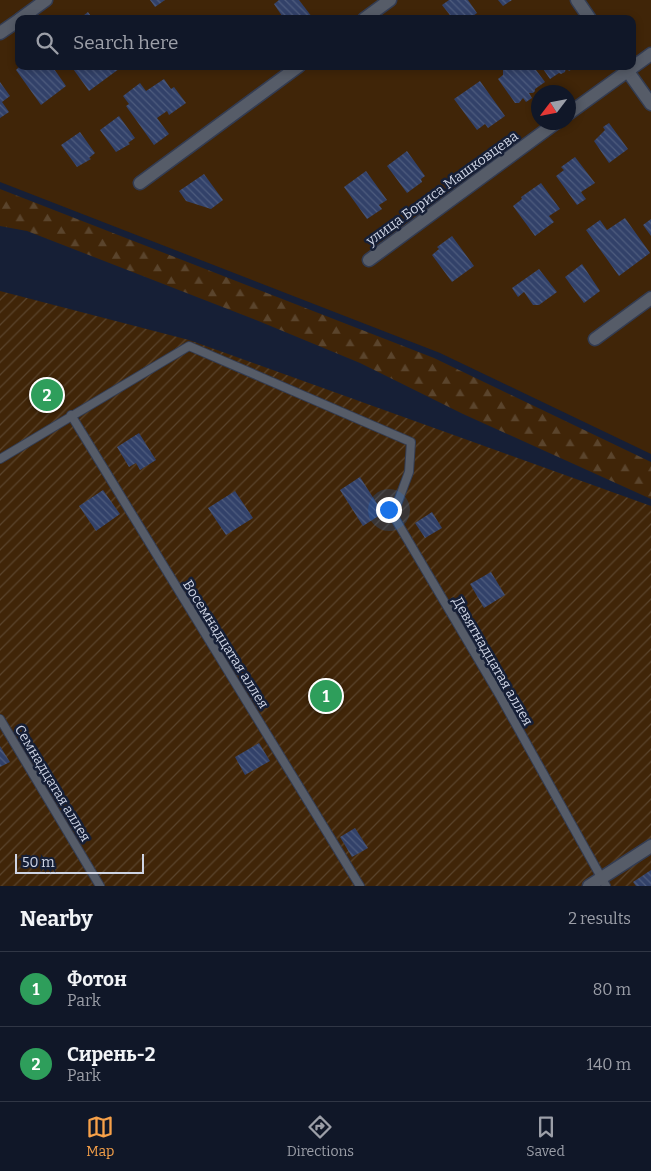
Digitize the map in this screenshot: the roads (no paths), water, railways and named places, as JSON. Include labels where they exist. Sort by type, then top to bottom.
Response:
[{"type":"street","points":[[25,15],[46,0]]},
{"type":"street","points":[[369,15],[390,0]]},
{"type":"street","points":[[577,0],[587,15]]},
{"type":"street","points":[[0,33],[15,22]]},
{"type":"street","points":[[636,63],[651,54]]},
{"type":"street","points":[[140,183],[294,70]]},
{"type":"street","points":[[576,108],[625,70]]},
{"type":"street","points":[[627,70],[651,104]]},
{"type":"street","name":"улица Бориса Машковцева","points":[[369,260],[546,130]]},
{"type":"street","points":[[595,339],[651,298]]},
{"type":"street","points":[[589,886],[604,882],[651,846]]},
{"type":"lane","name":"Девятнадцатая аллея","points":[[71,416],[189,346],[411,442],[409,472],[393,515],[500,696],[604,882]]},
{"type":"lane","points":[[0,459],[71,416]]},
{"type":"lane","name":"Восемнадцатая аллея","points":[[71,416],[360,886]]},
{"type":"lane","name":"Семнадцатая аллея","points":[[0,719],[100,886]]},
{"type":"place","name":"Сирень-2","points":[[47,395]]},
{"type":"place","name":"Фотон","points":[[326,696]]}]
